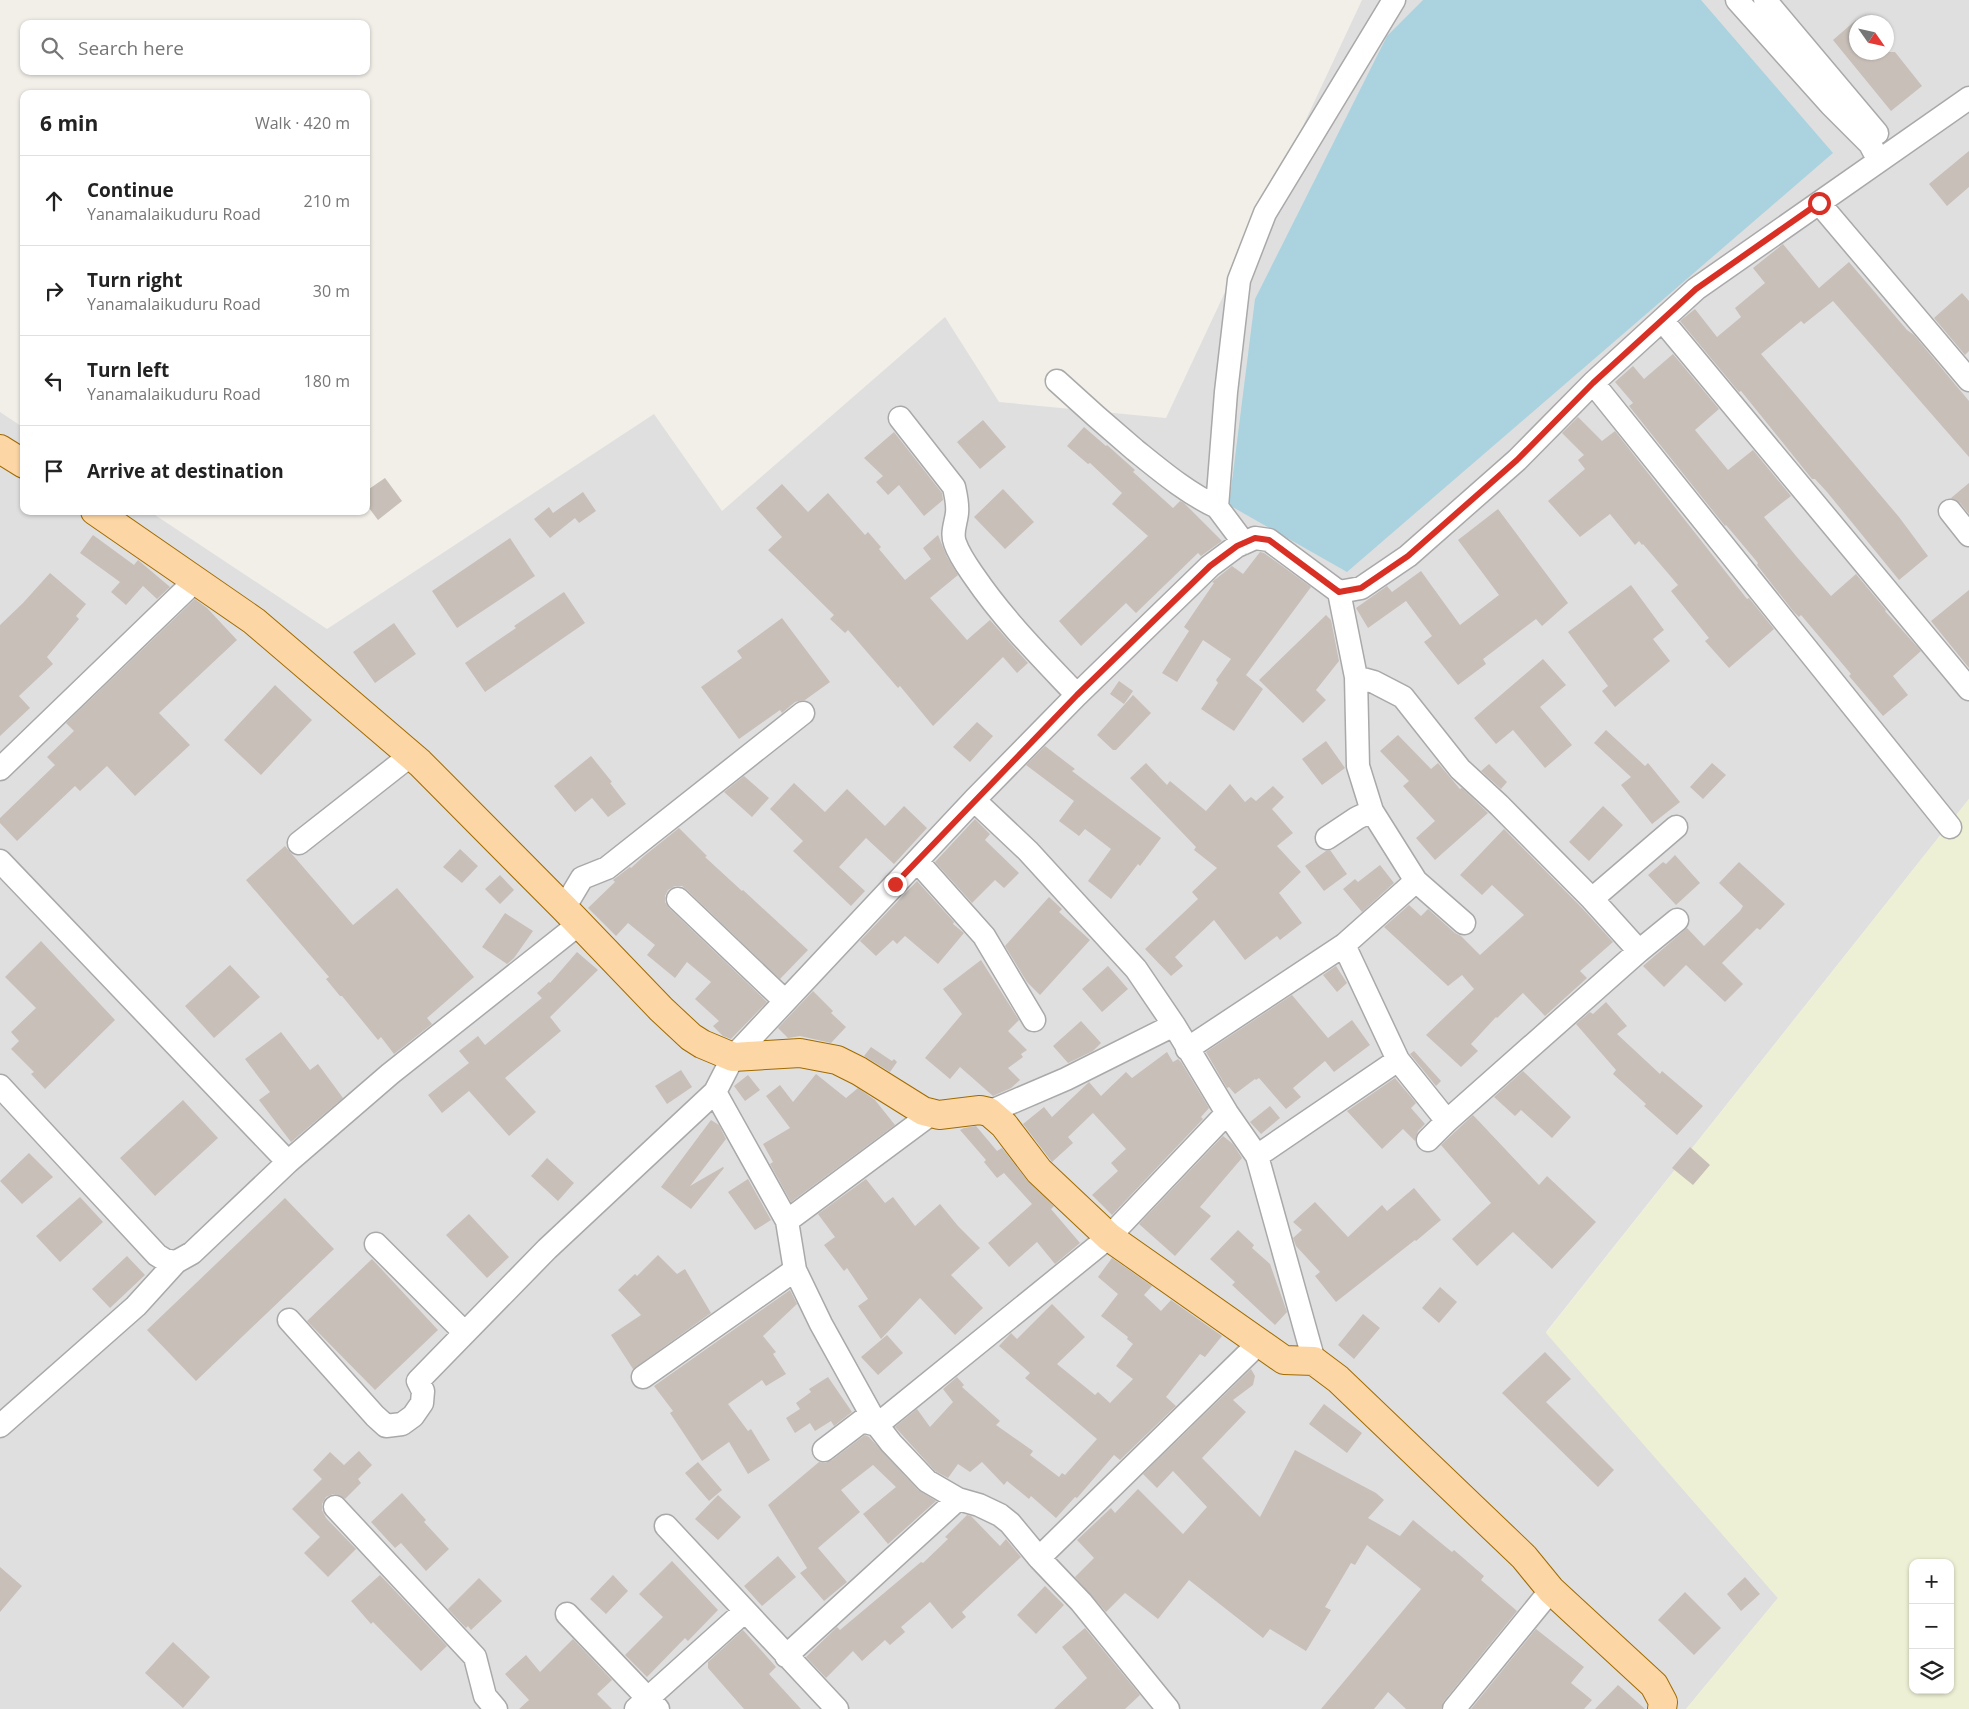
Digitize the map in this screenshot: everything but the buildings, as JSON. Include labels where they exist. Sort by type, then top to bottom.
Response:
[{"type":"main road","points":[[0,449],[20,462]]},
{"type":"main road","points":[[101,515],[254,621],[411,755],[441,783],[661,1009],[691,1037],[733,1057],[800,1053],[837,1060],[931,1114],[939,1115],[980,1110],[989,1112],[1004,1124],[1039,1171],[1109,1237],[1284,1360],[1314,1361],[1338,1379],[1524,1557],[1551,1590],[1654,1685],[1663,1702],[1662,1709]]},
{"type":"street","points":[[1217,507],[1226,392],[1239,280],[1265,213],[1394,0]]},
{"type":"street","points":[[1737,0],[1831,105],[1870,144],[1886,156]]},
{"type":"street","points":[[1766,0],[1886,156]]},
{"type":"street","points":[[1339,592],[1361,588],[1408,556],[1517,460],[1593,383],[1696,289],[1969,98]]},
{"type":"street","points":[[1819,203],[1969,380]]},
{"type":"street","points":[[1662,320],[1969,689]]},
{"type":"street","points":[[1058,381],[1090,412],[1153,465],[1197,498],[1217,507],[1244,543]]},
{"type":"street","points":[[1593,383],[1950,827]]},
{"type":"street","points":[[900,418],[954,487],[957,499],[954,541],[961,556],[986,593],[1022,638],[1077,695]]},
{"type":"street","points":[[1950,512],[1969,536]]},
{"type":"street","points":[[289,1320],[374,1416],[386,1426],[402,1424],[413,1416],[422,1403],[423,1391],[418,1381],[547,1249],[715,1092],[733,1057],[974,800],[1077,695],[1210,566],[1237,546],[1255,538],[1269,540],[1339,592],[1356,677],[1358,766],[1372,811],[1416,881],[1464,923]]},
{"type":"street","points":[[0,769],[196,580]]},
{"type":"street","points":[[1356,677],[1374,682],[1403,697],[1460,769],[1499,805],[1639,951]]},
{"type":"street","points":[[0,1426],[136,1306],[176,1262],[192,1253],[288,1162],[572,916],[582,878],[607,868],[803,713]]},
{"type":"street","points":[[299,843],[411,755]]},
{"type":"street","points":[[974,800],[1028,851],[1136,969],[1257,1156],[1314,1361]]},
{"type":"street","points":[[1327,838],[1357,818],[1372,811]]},
{"type":"street","points":[[1592,900],[1676,827]]},
{"type":"street","points":[[0,861],[288,1162]]},
{"type":"street","points":[[917,861],[984,936],[1034,1020]]},
{"type":"street","points":[[1187,1049],[1344,945],[1416,881]]},
{"type":"street","points":[[678,899],[785,1001]]},
{"type":"street","points":[[1428,1140],[1639,951],[1678,920]]},
{"type":"street","points":[[1344,945],[1398,1060],[1448,1121]]},
{"type":"street","points":[[989,1112],[1066,1079],[1174,1025]]},
{"type":"street","points":[[1257,1156],[1398,1060]]},
{"type":"street","points":[[0,1086],[156,1255],[165,1260],[176,1262]]},
{"type":"street","points":[[715,1092],[787,1221],[795,1270],[821,1324],[877,1425],[891,1443],[927,1481],[958,1499],[980,1505],[1000,1515],[1019,1532],[1039,1558],[1081,1602],[1160,1706]]},
{"type":"street","points":[[877,1425],[1109,1237],[1227,1112]]},
{"type":"street","points":[[787,1221],[931,1114]]},
{"type":"street","points":[[376,1244],[465,1333]]},
{"type":"street","points":[[644,1377],[795,1270]]},
{"type":"street","points":[[1039,1558],[1259,1343]]},
{"type":"street","points":[[824,1450],[862,1421],[877,1425]]},
{"type":"street","points":[[786,1656],[958,1499]]},
{"type":"street","points":[[336,1507],[475,1658],[485,1696],[496,1709]]},
{"type":"street","points":[[666,1526],[837,1709]]},
{"type":"street","points":[[1454,1709],[1551,1590]]},
{"type":"street","points":[[567,1614],[647,1705],[745,1611]]},
{"type":"shaded area","points":[[1362,0],[1969,0],[1969,799],[1546,1332],[1778,1598],[1686,1709],[0,1709],[0,412],[20,425],[20,515],[155,515],[327,629],[654,414],[722,511],[945,317],[999,402],[1166,418]]},
{"type":"green space","points":[[1969,799],[1969,1709],[1686,1709],[1778,1598],[1546,1333]]},
{"type":"water","points":[[1423,0],[1701,0],[1833,153],[1347,572],[1229,505],[1255,299],[1387,36]]},
{"type":"route","points":[[895,884],[1077,695],[1210,566],[1237,546],[1255,538],[1269,540],[1339,592],[1361,588],[1408,556],[1517,460],[1593,383],[1696,289],[1819,203]]}]
